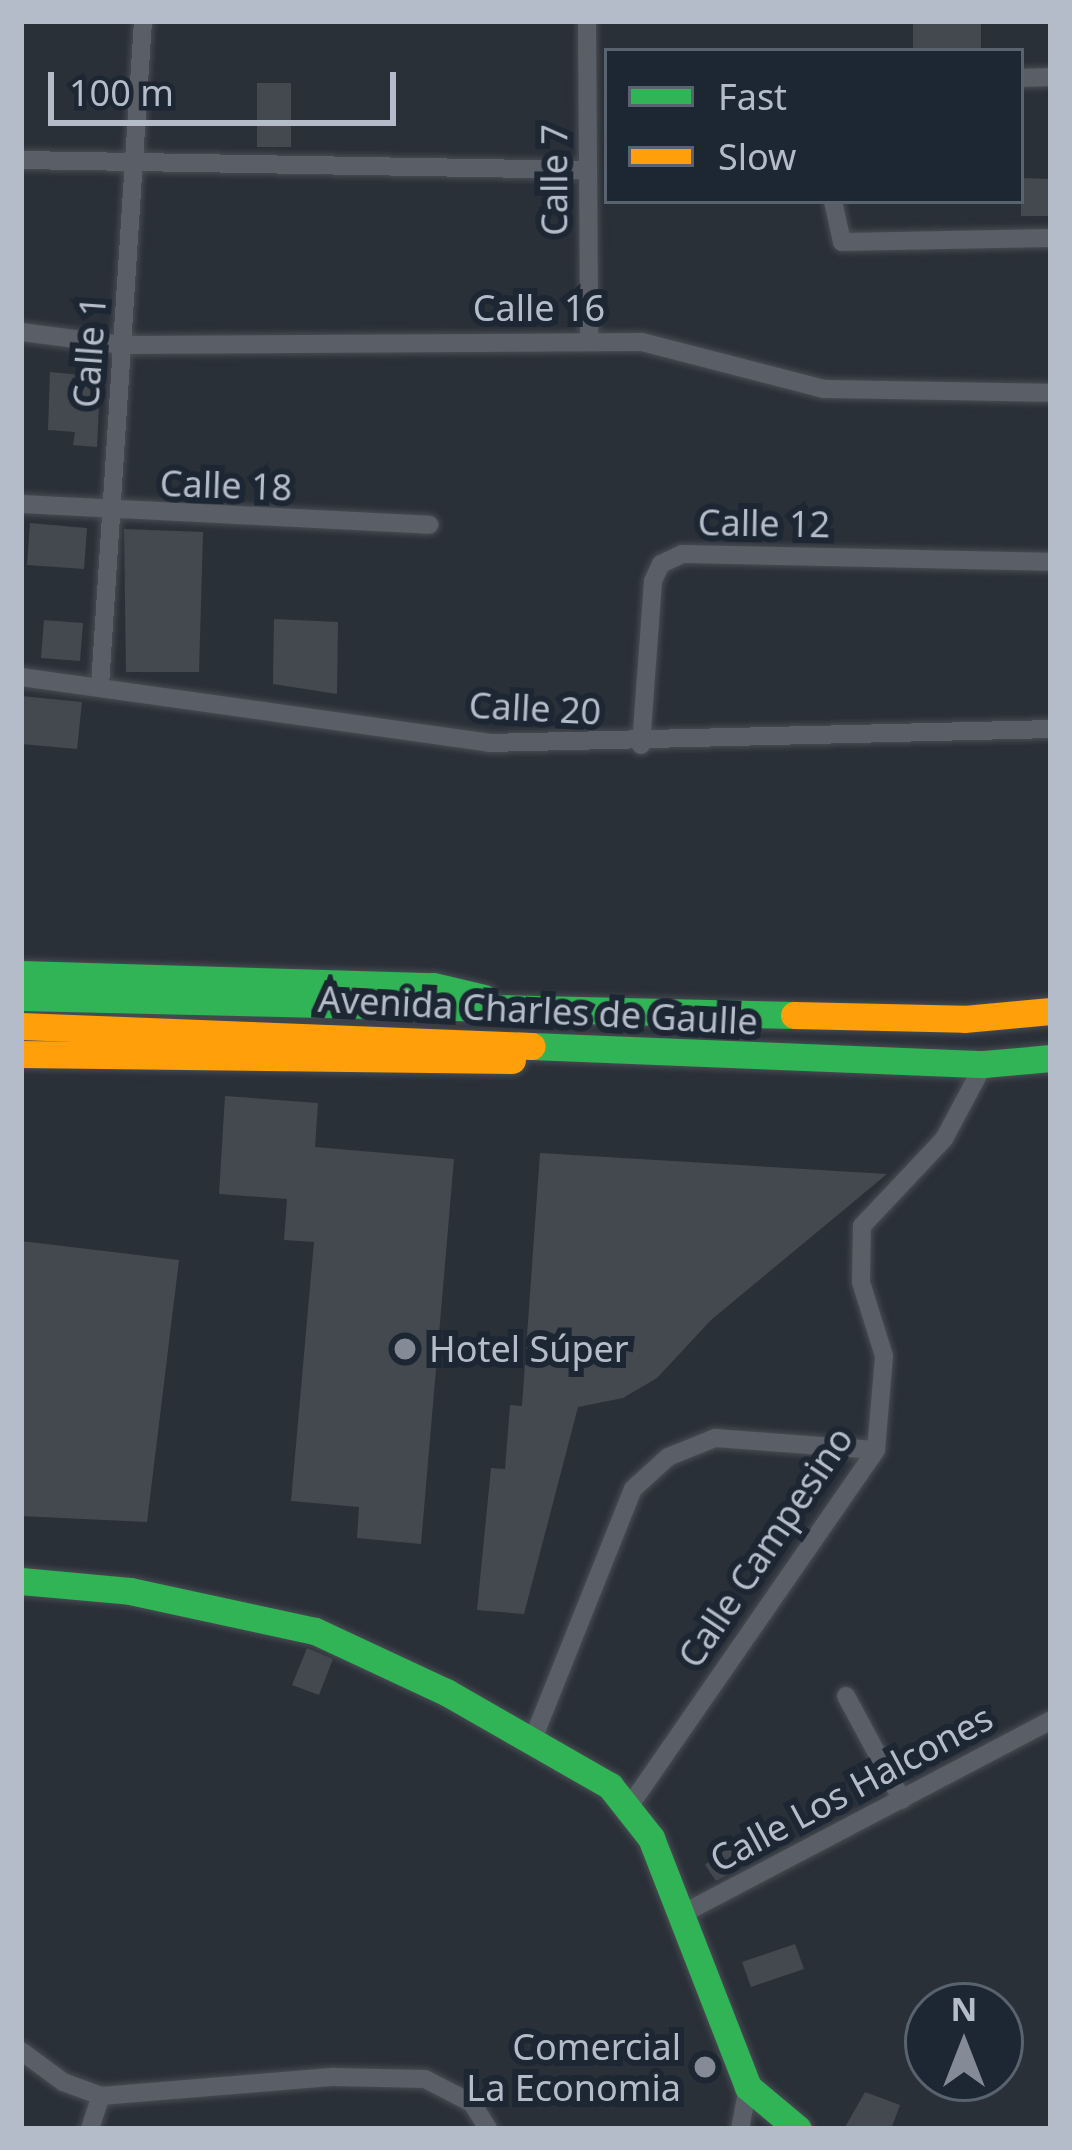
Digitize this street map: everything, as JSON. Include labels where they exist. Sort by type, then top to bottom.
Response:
[{"type":"main road","points":[[21,974],[433,986],[542,1013]]},
{"type":"main road","name":"Avenida Charles de Gaulle","points":[[21,998],[964,1019],[1051,1011]]},
{"type":"main road","name":"Avenida Charles de Gaulle","points":[[21,1026],[984,1064],[1051,1058]]},
{"type":"main road","points":[[21,1054],[507,1063],[541,1044]]},
{"type":"main road","points":[[21,1581],[130,1591],[315,1631],[533,1738],[631,1804],[682,1914],[748,2087],[798,2129]]},
{"type":"street","name":"Calle 1","points":[[100,686],[143,21]]},
{"type":"street","name":"Calle 7","points":[[587,21],[589,340]]},
{"type":"street","points":[[21,160],[134,167],[586,170]]},
{"type":"street","points":[[833,204],[842,242],[1051,238]]},
{"type":"street","name":"Calle 16","points":[[21,332],[123,345],[641,342],[824,389],[1051,393]]},
{"type":"street","name":"Calle 18","points":[[21,504],[112,514],[429,526]]},
{"type":"street","name":"Calle 12","points":[[641,745],[652,581],[682,554],[1051,562]]},
{"type":"street","name":"Calle 20","points":[[21,677],[488,743],[641,745],[1051,729]]},
{"type":"street","name":"Calle Campesino","points":[[631,1804],[876,1450],[887,1398],[884,1356],[861,1282],[862,1226],[944,1139],[984,1064]]},
{"type":"street","points":[[533,1738],[633,1489],[668,1456],[715,1438],[876,1450]]},
{"type":"street","points":[[846,1696],[902,1800]]},
{"type":"street","name":"Calle Los Halcones","points":[[682,1914],[1051,1720]]},
{"type":"street","points":[[21,2051],[63,2082],[100,2096],[334,2077],[425,2079],[472,2103],[488,2129]]},
{"type":"street","points":[[740,2129],[748,2087]]},
{"type":"street","points":[[90,2129],[100,2096]]},
{"type":"building","points":[[913,21],[981,21],[981,48],[913,48]]},
{"type":"building","points":[[257,83],[291,83],[291,147],[257,147]]},
{"type":"building","points":[[1024,178],[1051,179],[1051,216],[1021,216]]},
{"type":"building","points":[[82,361],[101,363],[97,447],[73,445],[75,432],[48,430],[50,372],[81,375]]},
{"type":"building","points":[[30,523],[87,528],[84,569],[27,565]]},
{"type":"building","points":[[124,529],[203,532],[199,672],[126,672]]},
{"type":"building","points":[[274,619],[338,622],[337,694],[273,684]]},
{"type":"building","points":[[44,620],[83,623],[80,661],[41,658]]},
{"type":"building","points":[[21,696],[82,702],[77,749],[21,744]]},
{"type":"building","points":[[225,1096],[318,1103],[315,1147],[454,1159],[421,1544],[357,1538],[359,1507],[291,1501],[314,1242],[284,1240],[287,1199],[219,1194]]},
{"type":"building","points":[[540,1153],[887,1174],[711,1320],[657,1378],[623,1398],[578,1407],[524,1614],[477,1610],[491,1468],[505,1469],[510,1405],[522,1406]]},
{"type":"building","points":[[21,1241],[179,1260],[147,1522],[21,1516]]},
{"type":"building","points":[[307,1648],[333,1659],[319,1695],[292,1685]]},
{"type":"building","points":[[734,1840],[751,1862],[716,1881],[705,1865]]},
{"type":"building","points":[[795,1944],[804,1969],[751,1987],[742,1962]]},
{"type":"building","points":[[865,2092],[900,2105],[891,2129],[844,2129]]},
{"type":"traffic: fast","points":[[21,974],[433,986],[484,998]]},
{"type":"traffic: fast","points":[[21,997],[794,1015]]},
{"type":"traffic: fast","points":[[532,1046],[984,1064],[1051,1058]]},
{"type":"traffic: fast","points":[[21,1581],[130,1591],[315,1631],[446,1692],[610,1786],[651,1838],[748,2087],[798,2129]]},
{"type":"traffic: slow","points":[[794,1015],[964,1019],[1051,1011]]},
{"type":"traffic: slow","points":[[21,1026],[532,1046]]},
{"type":"traffic: slow","points":[[21,1054],[512,1060]]},
{"type":"place","name":"Hotel Súper","points":[[405,1349]]},
{"type":"place","name":"Comercial La Economia","points":[[705,2067]]}]
